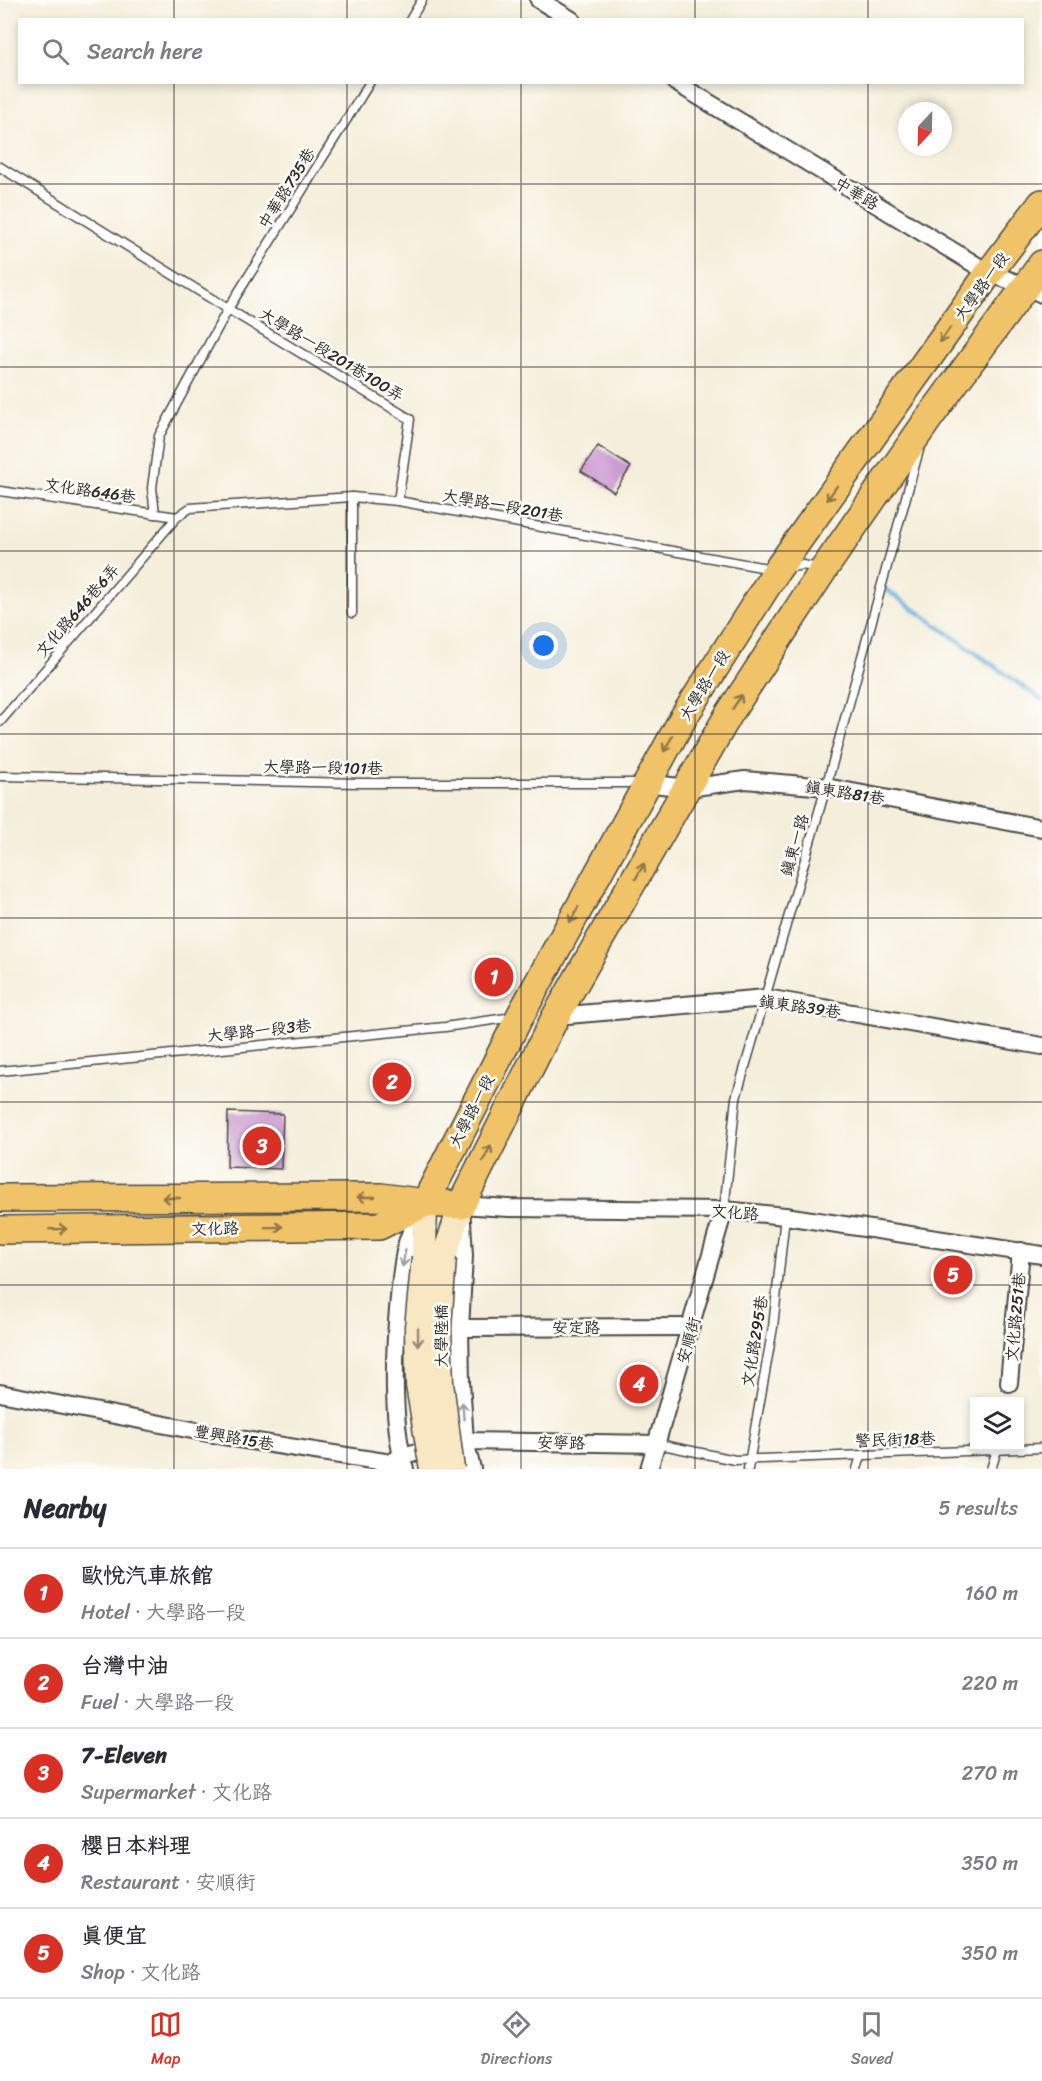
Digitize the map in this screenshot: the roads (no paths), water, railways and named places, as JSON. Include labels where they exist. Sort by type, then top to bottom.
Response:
[{"type":"main road","name":"大學路一段","points":[[424,1203],[520,1016],[645,783],[683,718],[777,570],[989,273],[1042,203]]},
{"type":"main road","name":"大學路一段","points":[[460,1205],[556,1016],[729,714],[824,569],[927,421],[1034,290],[1042,264]]},
{"type":"main road","name":"文化路","points":[[0,1198],[381,1197],[460,1205]]},
{"type":"main road","name":"文化路","points":[[0,1230],[379,1226],[424,1203]]},
{"type":"street","points":[[539,0],[569,18]]},
{"type":"street","name":"中華路","points":[[678,84],[989,273],[1034,290]]},
{"type":"street","name":"鎮東路81巷","points":[[645,783],[688,788],[746,780],[826,787],[1042,828]]},
{"type":"street","name":"鎮東路39巷","points":[[556,1016],[766,998],[1042,1046]]},
{"type":"street","points":[[403,1462],[395,1386],[396,1326],[403,1258],[424,1203]]},
{"type":"street","name":"大學陸橋","points":[[424,1203],[434,1257],[441,1383],[452,1469]]},
{"type":"street","points":[[460,1205],[464,1256],[460,1328],[461,1382],[465,1441],[472,1469]]},
{"type":"street","name":"文化路","points":[[460,1205],[508,1208],[724,1210],[785,1216],[1042,1255]]},
{"type":"street","name":"大學陸橋","points":[[432,1469],[418,1385],[417,1327],[434,1257],[460,1205]]},
{"type":"street","name":"安順街","points":[[649,1469],[724,1210]]},
{"type":"street","name":"文化路251巷","points":[[1009,1383],[1021,1251]]},
{"type":"street","name":"安定路","points":[[460,1328],[691,1327]]},
{"type":"street","name":"豐興路15巷","points":[[0,1393],[239,1438],[391,1463],[403,1462],[465,1441]]},
{"type":"street","name":"安寧路","points":[[465,1441],[657,1444]]},
{"type":"lane","points":[[411,18],[422,0]]},
{"type":"lane","name":"中華路735巷","points":[[228,309],[369,84]]},
{"type":"lane","name":"大學路一段201巷100弄","points":[[0,167],[410,419],[398,501]]},
{"type":"lane","points":[[155,514],[153,488],[159,436],[228,309]]},
{"type":"lane","name":"鎮東一路","points":[[724,1210],[736,1098],[826,787],[927,421]]},
{"type":"lane","name":"文化路646巷","points":[[0,491],[177,517]]},
{"type":"lane","points":[[351,497],[352,613]]},
{"type":"lane","name":"大學路一段201巷","points":[[177,517],[190,508],[351,497],[398,501],[777,570],[802,565],[824,569]]},
{"type":"lane","name":"文化路646巷6弄","points":[[0,722],[177,517]]},
{"type":"lane","name":"大學路一段101巷","points":[[0,776],[360,783],[645,783]]},
{"type":"lane","name":"大學路一段3巷","points":[[0,1071],[445,1027],[520,1016]]},
{"type":"lane","name":"文化路295巷","points":[[748,1469],[773,1328],[785,1216]]},
{"type":"lane","name":"警民街18巷","points":[[657,1444],[735,1460],[974,1451]]},
{"type":"lane","name":"警民街18巷","points":[[1024,1449],[1042,1448]]},
{"type":"lane","points":[[991,1469],[997,1451]]},
{"type":"lane","points":[[857,1469],[861,1456]]},
{"type":"waterway","points":[[887,590],[1042,700]]},
{"type":"place","name":"歐悅汽車旅館","points":[[494,977]]},
{"type":"place","name":"台灣中油","points":[[392,1082]]},
{"type":"place","name":"7-Eleven","points":[[262,1146]]},
{"type":"place","name":"真便宜","points":[[953,1275]]},
{"type":"place","name":"櫻日本料理","points":[[639,1384]]}]
